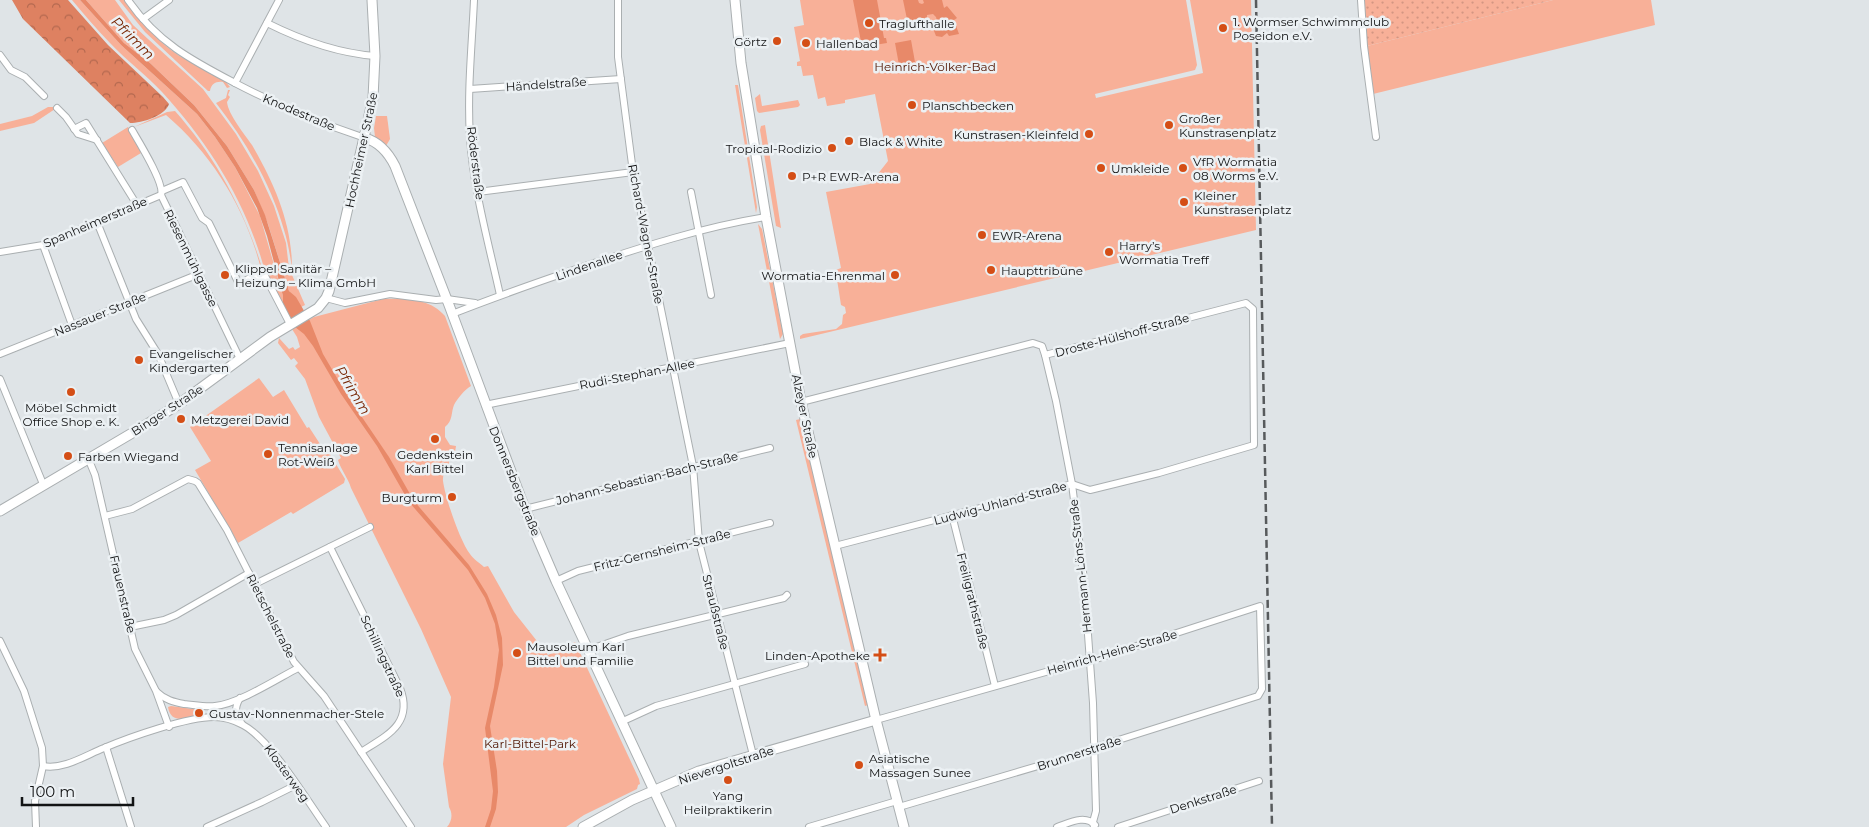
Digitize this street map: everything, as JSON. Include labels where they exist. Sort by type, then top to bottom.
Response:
[{"type":"street","name":"Knodestraße","points":[[128,0],[143,20],[175,50],[293,111],[365,138]]},
{"type":"street","points":[[143,20],[170,0]]},
{"type":"street","points":[[236,83],[279,0]]},
{"type":"street","name":"Hochheimer Straße","points":[[326,298],[373,98],[375,56],[372,0]]},
{"type":"street","name":"Röderstraße","points":[[474,0],[470,138],[478,192],[500,295]]},
{"type":"street","name":"Richard-Wagner-Straße","points":[[618,0],[618,57],[633,172],[693,466]]},
{"type":"street","name":"Alzeyer Straße","points":[[735,0],[741,62],[766,217],[802,402],[834,546],[904,827]]},
{"type":"street","points":[[1361,0],[1364,46],[1376,138]]},
{"type":"street","points":[[267,23],[311,42],[342,51],[375,56]]},
{"type":"street","points":[[0,55],[11,70],[25,77],[44,96]]},
{"type":"street","name":"Händelstraße","points":[[470,89],[622,79]]},
{"type":"street","points":[[57,108],[78,134],[97,140]]},
{"type":"street","points":[[74,129],[86,123],[137,205]]},
{"type":"street","name":"Riesenmühlgasse","points":[[132,130],[240,359]]},
{"type":"street","name":"Donnersbergstraße","points":[[365,138],[378,144],[391,157],[447,299],[525,509],[556,581],[671,827]]},
{"type":"street","points":[[478,192],[633,172]]},
{"type":"street","name":"Spanheimerstraße","points":[[0,252],[43,245],[137,205],[184,182],[202,218],[209,223],[239,284],[252,277],[265,276],[290,324]]},
{"type":"street","points":[[691,192],[711,295]]},
{"type":"street","name":"Lindenallee","points":[[452,314],[500,295],[647,245],[766,217]]},
{"type":"street","points":[[97,222],[129,302],[140,326],[158,354],[179,404]]},
{"type":"street","points":[[43,245],[72,325]]},
{"type":"street","name":"Nassauer Straße","points":[[0,354],[199,274]]},
{"type":"street","name":"Lindenallee","points":[[326,298],[345,303],[390,294],[470,303],[481,302]]},
{"type":"street","name":"Binger Straße","points":[[0,511],[179,404],[290,324],[318,308],[326,298]]},
{"type":"street","name":"Droste-Hülshoff-Straße","points":[[802,402],[1033,343],[1042,346],[1046,354],[1246,303],[1252,307],[1254,312],[1253,389]]},
{"type":"street","name":"Rudi-Stephan-Allee","points":[[485,405],[790,343]]},
{"type":"street","name":"Hermann-Löns-Straße","points":[[1046,354],[1072,484],[1084,580],[1093,703],[1096,811],[1094,825]]},
{"type":"street","points":[[0,379],[3,397],[43,484]]},
{"type":"street","name":"Ludwig-Uhland-Straße","points":[[834,546],[1072,484],[1090,490],[1159,473],[1254,445],[1253,389]]},
{"type":"street","name":"Johann-Sebastian-Bach-Straße","points":[[525,509],[770,448]]},
{"type":"street","name":"Frauenstraße","points":[[88,458],[95,475],[135,649],[156,691],[169,726]]},
{"type":"street","name":"Straußstraße","points":[[693,466],[699,542],[753,755]]},
{"type":"street","name":"Rietschelstraße","points":[[105,516],[132,509],[188,479],[195,481],[227,530],[298,668],[324,696],[411,827]]},
{"type":"street","name":"Freiligrathstraße","points":[[952,515],[995,686]]},
{"type":"street","name":"Fritz-Gernsheim-Straße","points":[[556,581],[598,566],[770,523]]},
{"type":"street","points":[[255,584],[370,527]]},
{"type":"street","name":"Schillingstraße","points":[[330,547],[389,664],[404,701],[403,715],[397,727],[361,752]]},
{"type":"street","points":[[130,628],[170,618],[249,573]]},
{"type":"street","points":[[588,650],[628,636],[784,598],[787,595]]},
{"type":"street","name":"Heinrich-Heine-Straße","points":[[876,720],[1090,661],[1260,606],[1262,689],[1258,696]]},
{"type":"street","points":[[0,641],[24,691],[42,748],[43,766],[35,795],[36,827]]},
{"type":"street","points":[[621,722],[656,706],[805,664]]},
{"type":"street","points":[[156,691],[161,696],[175,702],[204,706],[224,705],[298,668]]},
{"type":"street","name":"Brunnerstraße","points":[[809,827],[1082,753],[1258,696]]},
{"type":"street","points":[[240,698],[236,703],[236,714],[243,725]]},
{"type":"street","name":"Klosterweg","points":[[43,766],[62,766],[106,747],[169,726],[212,717],[231,720],[243,725],[265,743],[326,827]]},
{"type":"street","name":"Nievergoltstraße","points":[[583,827],[654,790],[692,773],[876,720]]},
{"type":"street","points":[[106,747],[131,827]]},
{"type":"street","name":"Denkstraße","points":[[1118,827],[1259,781]]},
{"type":"street","points":[[207,827],[216,825],[296,785]]},
{"type":"street","points":[[1057,827],[1081,819],[1094,825]]},
{"type":"green space","points":[[12,0],[68,0],[108,45],[163,97],[169,104],[167,108],[152,118],[130,123],[23,19]]},
{"type":"green space","points":[[72,0],[80,0],[121,45],[197,114],[215,137],[235,167],[260,216],[283,296],[283,305],[272,285],[267,269],[264,268],[247,220],[236,196],[210,152],[162,92],[110,43]]},
{"type":"green space","points":[[86,0],[115,0],[133,25],[203,89],[236,134],[258,171],[274,206],[286,243],[289,268],[305,305],[301,307],[289,291],[268,224],[254,190],[227,146],[194,105],[150,63],[124,43]]},
{"type":"green space","points":[[119,0],[124,0],[149,30],[170,49],[220,77],[230,87],[227,88],[223,82],[218,82],[208,91],[145,32]]},
{"type":"green space","name":"Heinrich-Völker-Bad","points":[[800,0],[1186,0],[1197,65],[1195,70],[1095,94],[1096,98],[1203,73],[1190,0],[1251,0],[1256,230],[800,339],[800,336],[803,334],[836,329],[842,324],[843,315],[846,313],[845,307],[841,305],[836,270],[841,268],[826,192],[870,184],[888,161],[875,94],[827,106],[825,97],[818,99],[813,75],[803,76],[801,66],[797,66],[797,62],[800,61],[794,27],[804,25]]},
{"type":"green space","points":[[1364,0],[1553,0],[1367,46]]},
{"type":"green space","points":[[1553,0],[1651,0],[1655,25],[1373,94],[1367,46]]},
{"type":"green space","points":[[735,85],[738,85],[757,207],[756,213]]},
{"type":"green space","points":[[228,90],[230,90],[228,95],[230,97],[227,102],[230,112],[260,159],[280,204],[289,235],[292,268],[284,230],[272,196],[247,147],[216,103],[226,98]]},
{"type":"green space","points":[[760,94],[762,106],[798,100],[800,105],[798,107],[759,113],[755,98]]},
{"type":"green space","points":[[48,107],[55,109],[34,123],[0,131],[0,124],[32,116]]},
{"type":"green space","points":[[175,111],[190,128],[216,165],[238,205],[255,247],[226,185],[199,148],[183,131],[166,115],[134,127],[167,112]]},
{"type":"green space","points":[[376,116],[387,116],[390,139],[386,146],[375,137]]},
{"type":"green space","points":[[765,125],[781,228],[776,226],[760,130],[761,126]]},
{"type":"green space","points":[[128,127],[141,153],[118,167],[102,143]]},
{"type":"green space","points":[[758,224],[762,229],[783,334],[780,339]]},
{"type":"green space","name":"Karl-Bittel-Park","points":[[383,299],[408,299],[425,302],[445,316],[471,386],[455,403],[451,419],[445,427],[445,437],[450,445],[456,446],[443,481],[458,529],[471,556],[484,567],[488,566],[514,612],[548,655],[575,642],[639,779],[640,784],[637,789],[584,815],[566,827],[447,827],[451,820],[451,815],[443,764],[451,697],[421,629],[341,467],[338,460],[341,458],[319,417],[305,379],[295,366],[298,363],[294,358],[291,360],[278,343],[279,338],[289,349],[293,347],[295,350],[300,347],[292,329],[314,317]]},
{"type":"green space","name":"Tennisanlage Rot-Weiß","points":[[259,378],[273,397],[284,390],[307,428],[309,427],[320,444],[325,446],[345,479],[344,483],[293,514],[291,512],[238,543],[195,470],[211,461],[190,427]]},
{"type":"green space","points":[[800,419],[868,705],[865,706],[796,420]]},
{"type":"green space","points":[[168,707],[200,710],[200,715],[185,719],[176,718],[170,713]]},
{"type":"shaded area","points":[[80,0],[86,0],[124,43],[150,63],[194,105],[227,146],[254,190],[265,215],[289,291],[296,297],[310,321],[323,354],[347,395],[389,457],[414,501],[469,565],[487,594],[496,615],[502,638],[503,665],[490,726],[497,771],[498,792],[496,809],[490,827],[485,827],[491,809],[493,791],[485,728],[494,687],[499,650],[495,624],[485,598],[468,570],[409,502],[377,446],[341,394],[313,346],[304,334],[295,327],[283,305],[283,296],[267,236],[257,208],[235,167],[215,137],[197,114],[121,45]]},
{"type":"shaded area","name":"Traglufthalle","points":[[853,0],[877,0],[884,38],[886,38],[887,43],[862,47]]},
{"type":"shaded area","points":[[903,0],[918,0],[922,4],[924,3],[923,0],[942,0],[944,8],[947,6],[957,18],[954,20],[959,34],[949,36],[947,33],[942,37],[936,36],[934,31],[938,25],[933,14],[927,15],[927,20],[908,24]]},
{"type":"shaded area","points":[[911,40],[915,62],[899,65],[895,43]]},
{"type":"railway","points":[[1256,0],[1272,827]]},
{"type":"place","name":"Traglufthalle","points":[[869,23]]},
{"type":"place","name":"1. Wormser Schwimmclub Poseidon e.V.","points":[[1223,28]]},
{"type":"place","name":"Görtz","points":[[777,41]]},
{"type":"place","name":"Hallenbad","points":[[806,43]]},
{"type":"place","name":"Planschbecken","points":[[912,105]]},
{"type":"place","name":"Großer Kunstrasenplatz","points":[[1169,125]]},
{"type":"place","name":"Kunstrasen-Kleinfeld","points":[[1089,134]]},
{"type":"place","name":"Black & White","points":[[849,141]]},
{"type":"place","name":"Tropical-Rodizio","points":[[832,148]]},
{"type":"place","name":"Umkleide","points":[[1101,168]]},
{"type":"place","name":"VfR Wormatia 08 Worms e.V.","points":[[1183,168]]},
{"type":"place","name":"P+R EWR-Arena","points":[[792,176]]},
{"type":"place","name":"Kleiner Kunstrasenplatz","points":[[1184,202]]},
{"type":"place","name":"EWR-Arena","points":[[982,235]]},
{"type":"place","name":"Harry’s Wormatia Treff","points":[[1109,252]]},
{"type":"place","name":"Haupttribüne","points":[[991,270]]},
{"type":"place","name":"Klippel Sanitär – Heizung – Klima GmbH","points":[[225,275]]},
{"type":"place","name":"Wormatia-Ehrenmal","points":[[895,275]]},
{"type":"place","name":"Evangelischer Kindergarten","points":[[139,360]]},
{"type":"place","name":"Möbel Schmidt Office Shop e. K.","points":[[71,392]]},
{"type":"place","name":"Metzgerei David","points":[[181,419]]},
{"type":"place","name":"Gedenkstein Karl Bittel","points":[[435,439]]},
{"type":"place","name":"Tennisanlage Rot-Weiß","points":[[268,454]]},
{"type":"place","name":"Farben Wiegand","points":[[68,456]]},
{"type":"place","name":"Burgturm","points":[[452,497]]},
{"type":"place","name":"Mausoleum Karl Bittel und Familie","points":[[517,653]]},
{"type":"place","name":"Linden-Apotheke","points":[[880,655]]},
{"type":"place","name":"Gustav-Nonnenmacher-Stele","points":[[199,713]]},
{"type":"place","name":"Asiatische Massagen Sunee","points":[[859,765]]},
{"type":"place","name":"Yang Heilpraktikerin","points":[[728,780]]},
{"type":"water label","name":"Pfrimm","points":[[133,38]]},
{"type":"water label","name":"Pfrimm","points":[[353,390]]}]
